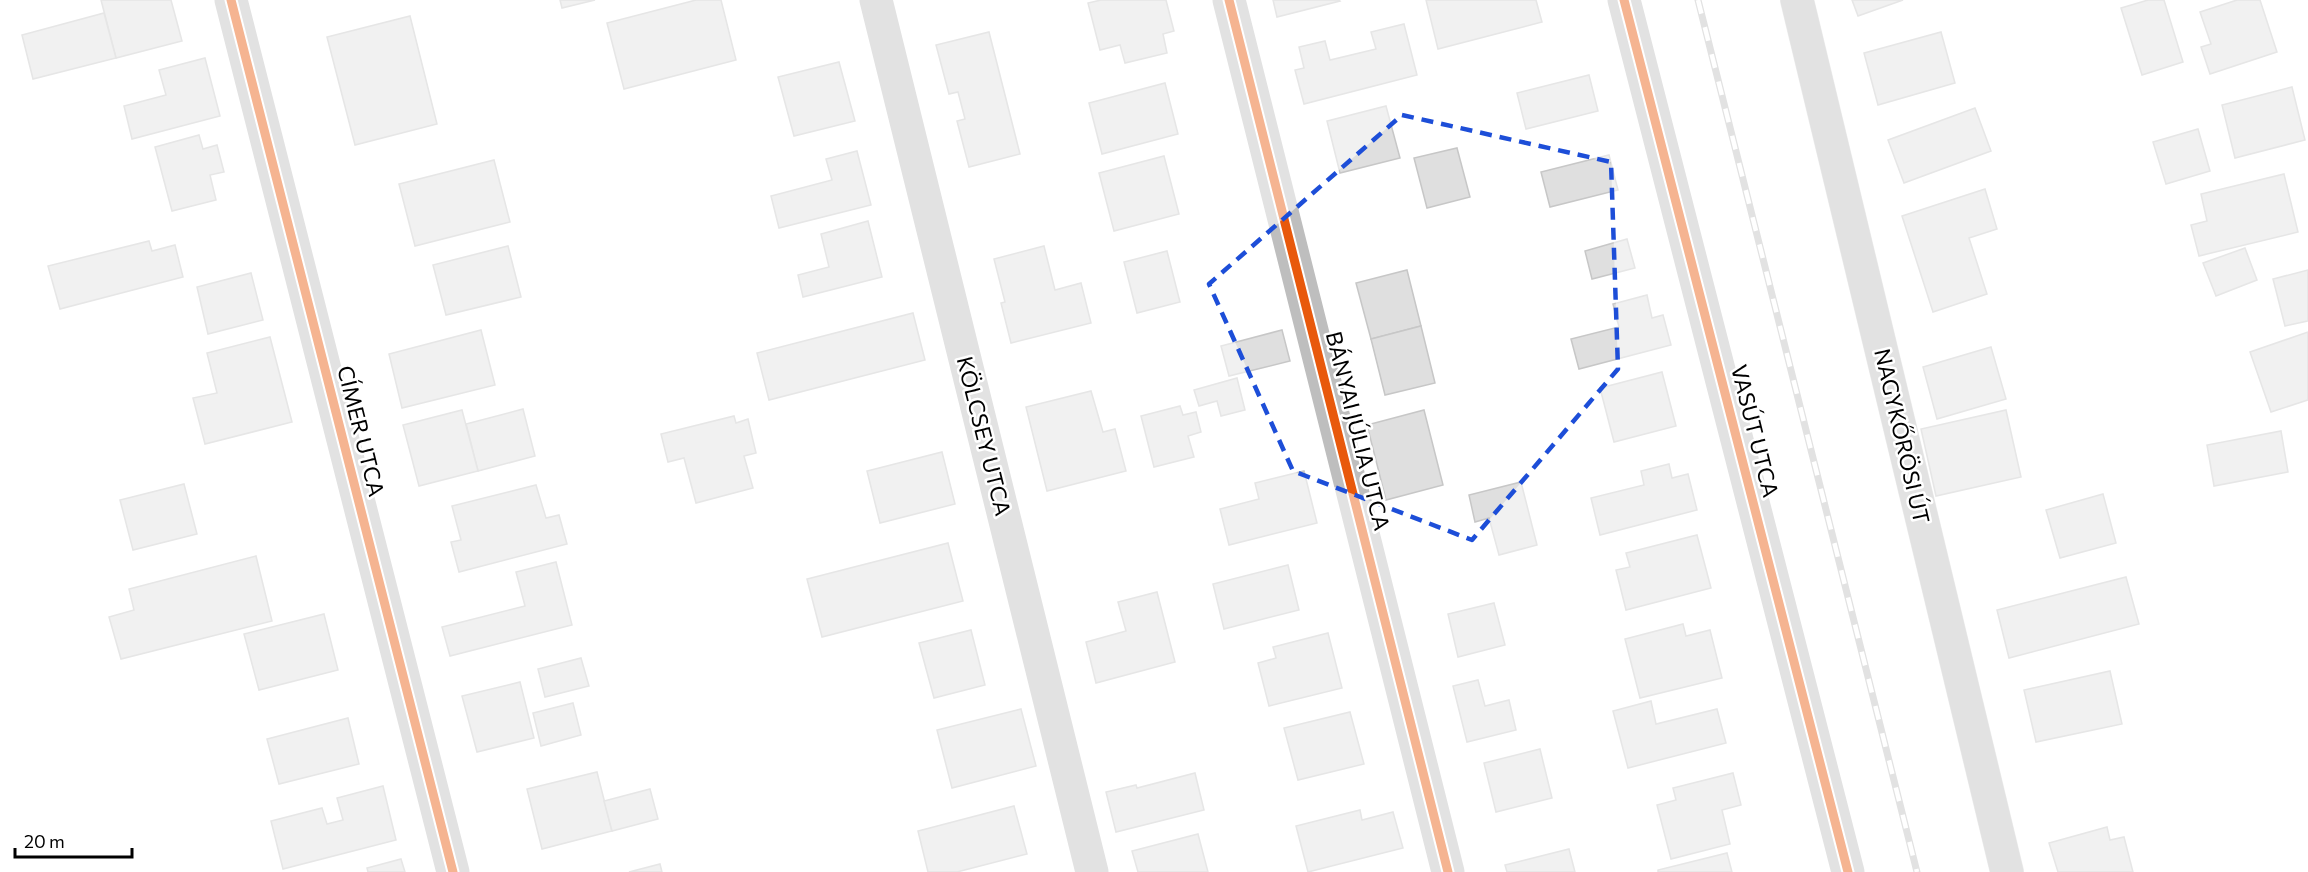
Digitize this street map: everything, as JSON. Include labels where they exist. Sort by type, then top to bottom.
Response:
[{"type":"street","name":"CÍMER UTCA","points":[[231,0],[453,872]]},
{"type":"street","name":"KÖLCSEY UTCA","points":[[876,0],[1092,872]]},
{"type":"street","name":"BÁNYAI JÚLIA UTCA","points":[[1229,0],[1448,872]]},
{"type":"street","name":"VASÚT UTCA","points":[[1624,0],[1848,872]]},
{"type":"street","name":"NAGYKŐRÖSI ÚT","points":[[1797,0],[2007,872]]},
{"type":"highlighted area","points":[[1402,115],[1611,162],[1618,369],[1472,540],[1293,471],[1209,284]]},
{"type":"building","points":[[101,0],[171,0],[182,41],[116,58]]},
{"type":"building","points":[[560,0],[595,0],[562,8]]},
{"type":"building","points":[[696,0],[721,0],[736,60],[624,89],[607,23]]},
{"type":"building","points":[[1101,0],[1166,0],[1174,31],[1163,34],[1167,53],[1125,63],[1120,45],[1100,50],[1088,3]]},
{"type":"building","points":[[1273,0],[1339,0],[1340,1],[1277,17]]},
{"type":"building","points":[[1426,0],[1536,0],[1542,22],[1438,49]]},
{"type":"building","points":[[1852,0],[1903,0],[1858,16]]},
{"type":"building","points":[[2148,0],[2164,0],[2183,62],[2142,75],[2121,8]]},
{"type":"building","points":[[2237,0],[2260,0],[2277,52],[2210,74],[2201,47],[2211,44],[2200,12]]},
{"type":"building","points":[[104,13],[116,58],[33,79],[22,35]]},
{"type":"building","points":[[410,16],[437,124],[355,145],[327,37]]},
{"type":"building","points":[[1404,24],[1417,75],[1304,104],[1295,70],[1304,68],[1299,47],[1325,41],[1330,60],[1376,49],[1371,32]]},
{"type":"building","points":[[989,32],[1020,154],[969,167],[957,121],[965,119],[958,92],[949,94],[936,45]]},
{"type":"building","points":[[1941,32],[1955,83],[1878,105],[1864,53]]},
{"type":"building","points":[[205,58],[220,116],[132,139],[124,106],[166,95],[159,70]]},
{"type":"building","points":[[839,62],[855,121],[794,136],[778,77]]},
{"type":"building","points":[[1589,75],[1598,111],[1526,129],[1517,93]]},
{"type":"building","points":[[1165,83],[1178,134],[1102,154],[1089,103]]},
{"type":"building","points":[[2292,87],[2305,140],[2235,158],[2222,105]]},
{"type":"building","points":[[1386,106],[1400,158],[1340,173],[1327,121]]},
{"type":"building","points":[[1975,108],[1991,151],[1904,183],[1888,140]]},
{"type":"building","points":[[2198,129],[2210,171],[2166,184],[2153,142]]},
{"type":"building","points":[[199,135],[203,149],[217,145],[224,172],[210,175],[216,200],[172,211],[155,147]]},
{"type":"building","points":[[1457,148],[1470,197],[1427,208],[1414,158]]},
{"type":"building","points":[[857,151],[871,205],[779,228],[771,196],[832,180],[826,159]]},
{"type":"building","points":[[1609,155],[1618,190],[1550,207],[1541,172]]},
{"type":"building","points":[[1164,156],[1179,214],[1114,231],[1099,173]]},
{"type":"building","points":[[494,160],[510,222],[415,246],[399,184]]},
{"type":"building","points":[[2284,174],[2298,232],[2199,256],[2191,225],[2207,221],[2201,194]]},
{"type":"building","points":[[1985,189],[1997,229],[1969,238],[1987,294],[1933,312],[1902,216]]},
{"type":"building","points":[[868,221],[882,277],[803,297],[798,275],[829,267],[821,234]]},
{"type":"building","points":[[1627,239],[1635,268],[1592,279],[1585,251]]},
{"type":"building","points":[[149,241],[152,251],[175,245],[183,277],[60,309],[48,266]]},
{"type":"building","points":[[508,246],[521,297],[446,315],[433,265]]},
{"type":"building","points":[[1044,246],[1055,290],[1081,283],[1091,323],[1011,343],[1001,303],[1005,302],[994,259]]},
{"type":"building","points":[[2245,248],[2257,280],[2216,296],[2203,263]]},
{"type":"building","points":[[1167,251],[1180,302],[1137,313],[1124,262]]},
{"type":"building","points":[[1407,270],[1421,326],[1371,339],[1356,283]]},
{"type":"building","points":[[2308,270],[2308,321],[2285,326],[2273,279]]},
{"type":"building","points":[[251,273],[263,320],[208,334],[197,287]]},
{"type":"building","points":[[1647,295],[1652,318],[1663,315],[1671,345],[1579,369],[1571,339],[1619,327],[1613,304]]},
{"type":"building","points":[[913,313],[925,360],[769,400],[757,353]]},
{"type":"building","points":[[1421,326],[1435,383],[1385,395],[1371,339]]},
{"type":"building","points":[[481,330],[495,385],[402,408],[389,354]]},
{"type":"building","points":[[1282,330],[1290,361],[1229,376],[1221,346]]},
{"type":"building","points":[[2308,332],[2308,400],[2271,412],[2250,352]]},
{"type":"building","points":[[270,337],[292,422],[205,444],[193,398],[217,393],[207,353]]},
{"type":"building","points":[[1991,347],[2006,399],[1937,419],[1923,367]]},
{"type":"building","points":[[1662,372],[1676,426],[1614,442],[1600,388]]},
{"type":"building","points":[[1237,378],[1245,410],[1221,416],[1217,401],[1199,406],[1194,390]]},
{"type":"building","points":[[1091,391],[1103,432],[1115,429],[1126,471],[1047,491],[1026,407]]},
{"type":"building","points":[[1180,406],[1183,415],[1196,412],[1201,432],[1188,436],[1194,457],[1154,467],[1141,416]]},
{"type":"building","points":[[523,409],[535,456],[478,471],[466,424]]},
{"type":"building","points":[[462,410],[478,471],[419,486],[403,425]]},
{"type":"building","points":[[1424,410],[1443,485],[1386,500],[1367,425]]},
{"type":"building","points":[[2006,410],[2021,477],[1936,496],[1921,429]]},
{"type":"building","points":[[734,416],[736,423],[748,419],[756,453],[744,456],[753,488],[696,503],[684,458],[668,462],[661,434]]},
{"type":"building","points":[[2281,431],[2288,472],[2214,486],[2207,445]]},
{"type":"building","points":[[942,452],[955,504],[880,523],[867,471]]},
{"type":"building","points":[[1669,464],[1672,478],[1688,474],[1697,510],[1600,535],[1591,498],[1644,485],[1641,471]]},
{"type":"building","points":[[1304,471],[1317,523],[1229,545],[1220,509],[1259,499],[1255,483]]},
{"type":"building","points":[[1521,482],[1537,545],[1499,555],[1489,518],[1475,522],[1469,495]]},
{"type":"building","points":[[184,484],[197,534],[133,550],[120,500]]},
{"type":"building","points":[[536,485],[546,518],[559,515],[567,544],[459,572],[451,542],[461,540],[452,506]]},
{"type":"building","points":[[2103,494],[2116,543],[2060,558],[2046,510]]},
{"type":"building","points":[[1697,535],[1711,588],[1626,610],[1616,570],[1630,567],[1626,553]]},
{"type":"building","points":[[948,543],[963,601],[822,637],[807,579]]},
{"type":"building","points":[[256,556],[272,621],[121,659],[109,617],[134,610],[129,589]]},
{"type":"building","points":[[556,562],[572,625],[450,656],[442,627],[525,606],[516,572]]},
{"type":"building","points":[[1288,565],[1299,610],[1224,629],[1213,584]]},
{"type":"building","points":[[2126,577],[2139,624],[2009,658],[1997,610]]},
{"type":"building","points":[[1157,592],[1175,662],[1096,683],[1086,642],[1126,631],[1118,602]]},
{"type":"building","points":[[1494,603],[1505,645],[1458,657],[1448,614]]},
{"type":"building","points":[[324,614],[338,670],[259,690],[244,634]]},
{"type":"building","points":[[1683,624],[1686,636],[1710,630],[1722,678],[1640,698],[1625,639]]},
{"type":"building","points":[[971,630],[985,685],[934,698],[919,643]]},
{"type":"building","points":[[1328,633],[1342,688],[1269,706],[1258,663],[1276,658],[1273,647]]},
{"type":"building","points":[[581,658],[589,686],[545,697],[538,669]]},
{"type":"building","points":[[2110,671],[2122,724],[2036,742],[2024,690]]},
{"type":"building","points":[[1478,680],[1485,706],[1509,700],[1516,730],[1467,742],[1453,686]]},
{"type":"building","points":[[520,682],[534,738],[477,752],[462,696]]},
{"type":"building","points":[[1651,701],[1656,724],[1717,709],[1726,743],[1628,768],[1613,711]]},
{"type":"building","points":[[573,703],[581,735],[541,746],[533,713]]},
{"type":"building","points":[[1021,709],[1036,766],[952,788],[937,730]]},
{"type":"building","points":[[1350,712],[1364,764],[1298,780],[1284,728]]},
{"type":"building","points":[[348,718],[359,764],[279,784],[267,739]]},
{"type":"building","points":[[1540,749],[1552,798],[1496,812],[1484,763]]},
{"type":"building","points":[[597,772],[612,831],[542,849],[527,789]]},
{"type":"building","points":[[1195,773],[1204,810],[1116,832],[1106,792],[1136,785],[1137,788]]},
{"type":"building","points":[[1733,773],[1741,805],[1722,810],[1730,844],[1671,859],[1657,805],[1676,800],[1673,788]]},
{"type":"building","points":[[383,786],[396,840],[283,869],[271,821],[322,808],[327,824],[343,820],[337,798]]},
{"type":"building","points":[[650,789],[658,819],[612,831],[604,801]]},
{"type":"building","points":[[1014,806],[1027,854],[957,872],[928,872],[918,831]]},
{"type":"building","points":[[1360,810],[1362,820],[1393,812],[1403,848],[1308,872],[1296,826]]},
{"type":"building","points":[[2107,827],[2110,840],[2124,837],[2133,872],[2058,872],[2049,843]]},
{"type":"building","points":[[1198,834],[1208,872],[1138,872],[1132,851]]},
{"type":"building","points":[[1569,849],[1575,872],[1507,872],[1505,865]]},
{"type":"building","points":[[1727,853],[1732,872],[1658,872],[1658,870]]},
{"type":"building","points":[[401,859],[405,872],[368,872],[367,868]]},
{"type":"building","points":[[660,864],[662,872],[629,872]]},
{"type":"railway","points":[[1698,0],[1917,872]]},
{"type":"cycle path","points":[[231,0],[453,872]]},
{"type":"cycle path","points":[[1229,0],[1448,872]]},
{"type":"cycle path","points":[[1624,0],[1848,872]]}]
